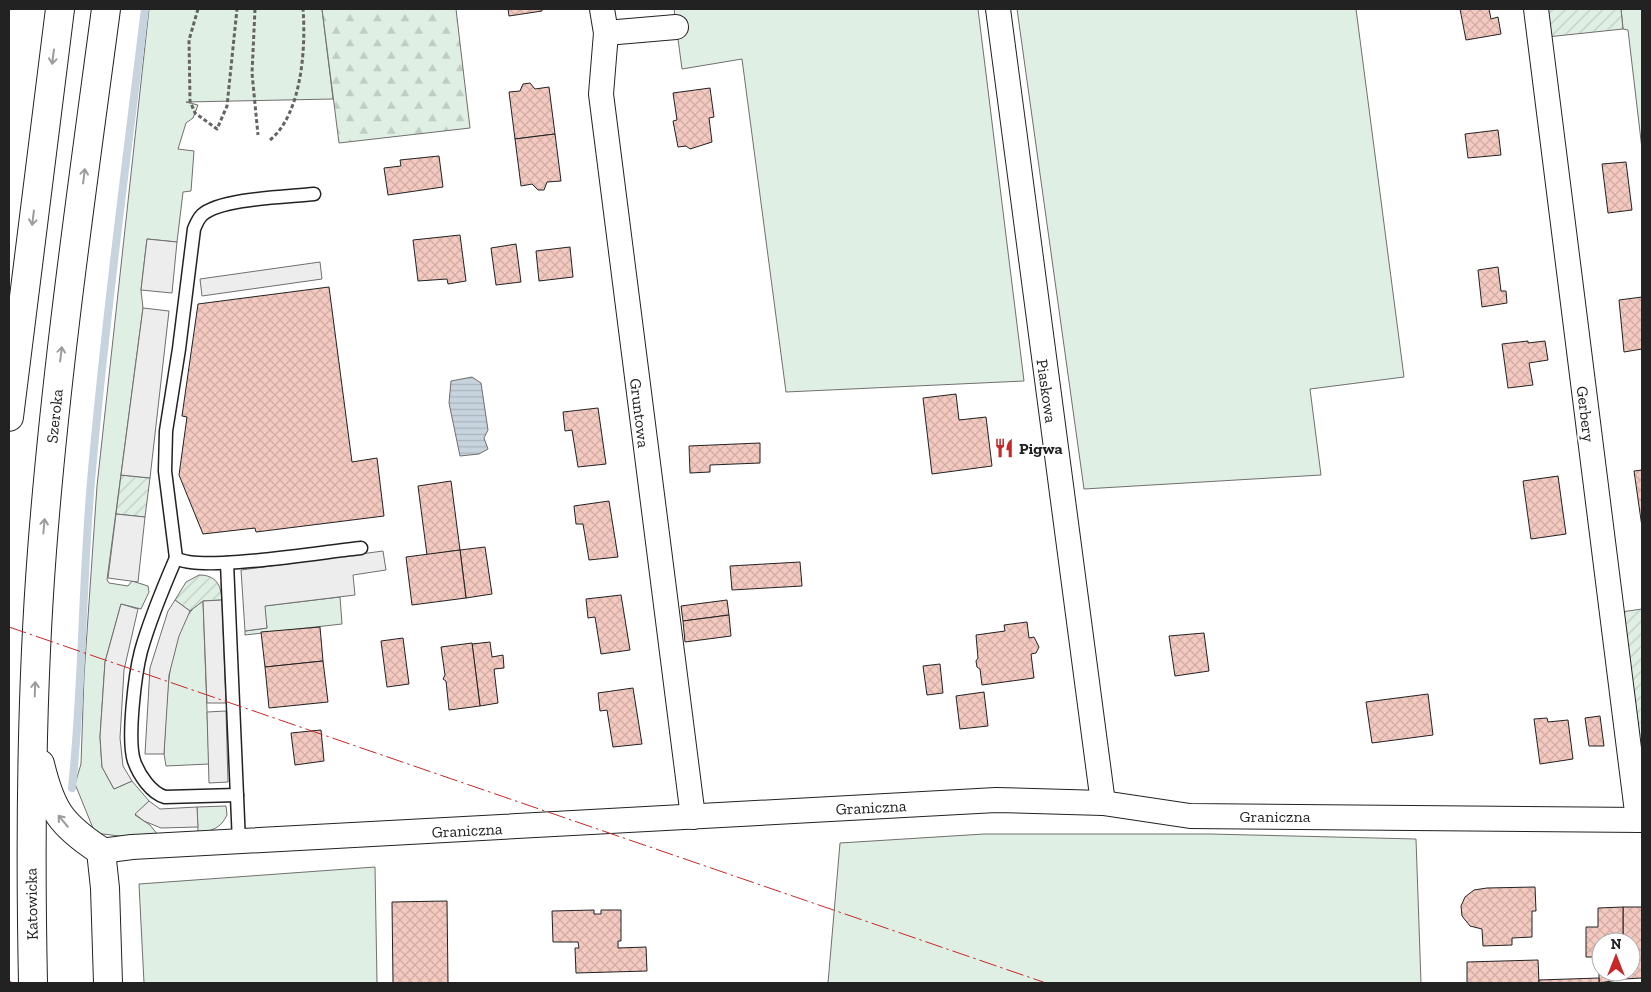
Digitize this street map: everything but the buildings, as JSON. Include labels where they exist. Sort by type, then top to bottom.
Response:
[{"type":"main road","points":[[9,417],[60,9]]},
{"type":"main road","name":"Szeroka","points":[[30,825],[42,551],[55,403],[106,9]]},
{"type":"main road","points":[[33,737],[47,792],[57,814],[74,834],[101,851],[105,888],[108,983]]},
{"type":"main road","name":"Katowicka","points":[[30,825],[33,983]]},
{"type":"street","name":"Gruntowa","points":[[602,9],[606,33],[601,94],[694,818]]},
{"type":"street","name":"Piaskowa","points":[[998,9],[1103,803]]},
{"type":"street","name":"Gerbery","points":[[1536,9],[1640,820]]},
{"type":"street","points":[[606,33],[676,27]]},
{"type":"street","name":"Graniczna","points":[[101,851],[132,847],[240,843],[996,800],[1103,803],[1190,816],[1640,820]]},
{"type":"lane","points":[[237,795],[165,797],[158,795],[149,786],[134,760],[134,693],[141,653],[152,615],[176,558],[165,470],[166,431],[179,349],[194,228],[201,216],[214,208],[233,203],[314,194]]},
{"type":"lane","points":[[176,558],[182,562],[227,563],[361,548]]},
{"type":"lane","points":[[227,563],[240,843]]},
{"type":"path","points":[[198,9],[189,40],[190,101],[195,113],[217,129],[227,106],[237,9]]},
{"type":"path","points":[[255,9],[252,73],[258,135]]},
{"type":"path","points":[[270,140],[281,131],[301,72],[305,46],[303,9]]},
{"type":"green space","points":[[149,9],[322,9],[333,99],[186,102],[198,105],[193,118],[186,123],[178,149],[194,151],[191,191],[183,192],[177,242],[147,239],[141,290],[143,308],[107,580],[109,583],[128,586],[132,581],[148,586],[149,592],[141,609],[121,604],[105,662],[100,737],[102,767],[114,789],[132,781],[149,801],[135,815],[150,825],[158,835],[127,837],[95,833],[75,784],[81,764],[84,676],[97,486]]},
{"type":"green space","points":[[322,9],[456,9],[470,128],[339,143]]},
{"type":"green space","points":[[674,9],[978,9],[1024,381],[786,392],[742,59],[682,69]]},
{"type":"green space","points":[[1017,9],[1356,9],[1404,377],[1310,389],[1321,475],[1084,489]]},
{"type":"green space","points":[[1544,9],[1621,9],[1623,29],[1547,37]]},
{"type":"green space","points":[[1621,9],[1642,9],[1642,149],[1628,30],[1623,29]]},
{"type":"green space","points":[[121,475],[150,478],[145,517],[116,514]]},
{"type":"green space","points":[[199,575],[205,575],[217,582],[222,600],[203,601],[190,611],[175,600],[186,582]]},
{"type":"green space","points":[[340,597],[342,624],[245,635],[245,631],[267,628],[264,606]]},
{"type":"green space","points":[[203,601],[209,764],[166,766],[164,754],[172,659],[183,623],[192,610]]},
{"type":"green space","points":[[1642,609],[1642,792],[1621,612]]},
{"type":"green space","points":[[226,806],[227,815],[219,826],[212,830],[198,833],[197,807]]},
{"type":"green space","points":[[984,834],[1210,834],[1416,839],[1421,983],[828,983],[840,843]]},
{"type":"green space","points":[[375,867],[377,983],[144,983],[139,884]]},
{"type":"shaded area","points":[[147,239],[177,242],[172,293],[141,290]]},
{"type":"shaded area","points":[[320,262],[322,279],[202,296],[200,279]]},
{"type":"shaded area","points":[[143,308],[169,311],[150,478],[121,475]]},
{"type":"shaded area","points":[[472,377],[481,383],[488,430],[484,438],[488,449],[479,454],[460,456],[449,403],[451,381]]},
{"type":"shaded area","points":[[116,514],[145,517],[138,582],[108,578]]},
{"type":"shaded area","points":[[383,551],[386,570],[353,575],[355,595],[265,606],[267,628],[245,631],[241,570]]},
{"type":"shaded area","points":[[175,600],[190,611],[179,636],[169,675],[164,754],[145,754],[150,668],[168,611]]},
{"type":"shaded area","points":[[222,600],[226,703],[207,703],[203,601]]},
{"type":"shaded area","points":[[121,604],[138,609],[124,670],[120,738],[123,766],[132,781],[114,789],[102,767],[100,737],[105,662]]},
{"type":"shaded area","points":[[226,711],[228,782],[209,783],[207,712]]},
{"type":"shaded area","points":[[149,801],[160,809],[197,807],[198,827],[161,828],[144,821],[135,814]]},
{"type":"waterway","points":[[72,788],[76,749],[92,470],[110,297],[145,9]]},
{"type":"power","points":[[9,627],[1046,983]]},
{"type":"power","points":[[9,981],[13,983]]},
{"type":"place","name":"Pigwa","points":[[1004,448]]}]
